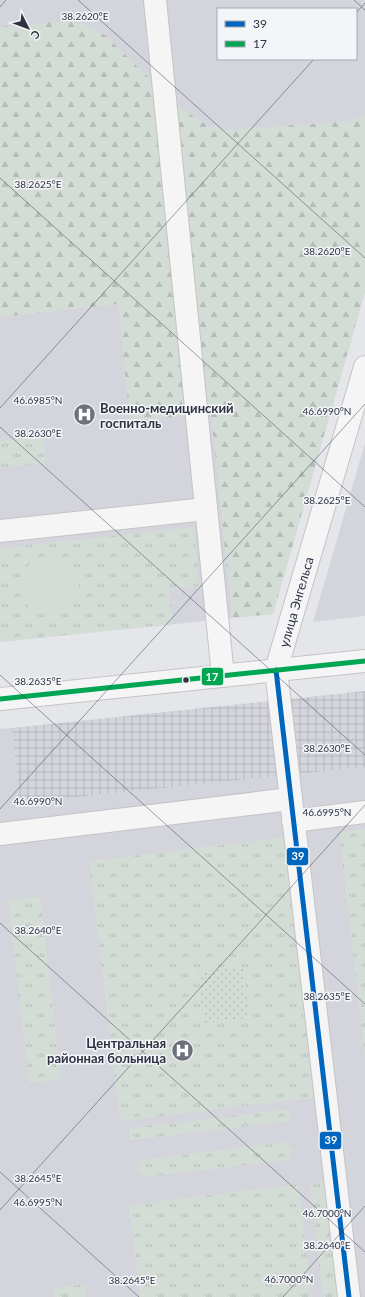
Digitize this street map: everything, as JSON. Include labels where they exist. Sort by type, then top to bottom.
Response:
[{"type":"street","points":[[155,0],[223,676]]},
{"type":"street","name":"улица Энгельса","points":[[349,1297],[276,670],[365,367]]},
{"type":"street","points":[[0,531],[206,509]]},
{"type":"street","points":[[0,699],[365,661]]},
{"type":"street","points":[[0,834],[291,799]]},
{"type":"street","points":[[293,820],[365,812]]},
{"type":"shaded area","points":[[0,0],[365,0],[365,292],[273,614],[0,642]]},
{"type":"shaded area","points":[[365,443],[365,616],[313,622]]},
{"type":"shaded area","points":[[365,691],[365,767],[20,803],[12,728]]},
{"type":"shaded area","name":"Центральная районная больница","points":[[12,728],[20,803],[365,767],[365,1297],[0,1297],[0,729]]},
{"type":"green space","points":[[65,21],[83,24],[105,35],[180,108],[207,125],[225,130],[351,121],[365,115],[365,291],[273,614],[232,618],[211,413],[130,421],[118,304],[0,317],[0,27]]},
{"type":"green space","points":[[43,437],[46,463],[0,468],[0,441]]},
{"type":"green space","points":[[194,527],[199,586],[169,589],[173,624],[0,642],[0,548]]},
{"type":"green space","points":[[49,557],[65,562],[73,570],[78,586],[73,602],[65,610],[49,615],[33,610],[25,602],[20,586],[25,570],[33,562]]},
{"type":"green space","points":[[365,829],[365,1057],[339,832]]},
{"type":"green space","points":[[287,837],[317,1097],[120,1121],[89,861]]},
{"type":"green space","points":[[40,896],[61,1079],[29,1083],[8,900]]},
{"type":"green space","points":[[243,967],[249,1018],[204,1023],[198,972]]},
{"type":"green space","points":[[290,1109],[291,1121],[130,1140],[129,1128]]},
{"type":"green space","points":[[286,1142],[293,1150],[288,1160],[144,1177],[137,1169],[141,1160]]},
{"type":"green space","points":[[327,1181],[340,1297],[323,1297],[310,1183]]},
{"type":"green space","points":[[298,1184],[312,1297],[140,1297],[129,1205]]},
{"type":"green space","points":[[85,1284],[86,1297],[54,1297],[53,1288]]},
{"type":"transit line","name":"17","points":[[0,699],[365,661]]},
{"type":"transit line","name":"39","points":[[276,670],[349,1297]]},
{"type":"place","name":"Военно-медицинский госпиталь","points":[[84,415]]},
{"type":"place","name":"Центральная районная больница","points":[[182,1050]]}]
